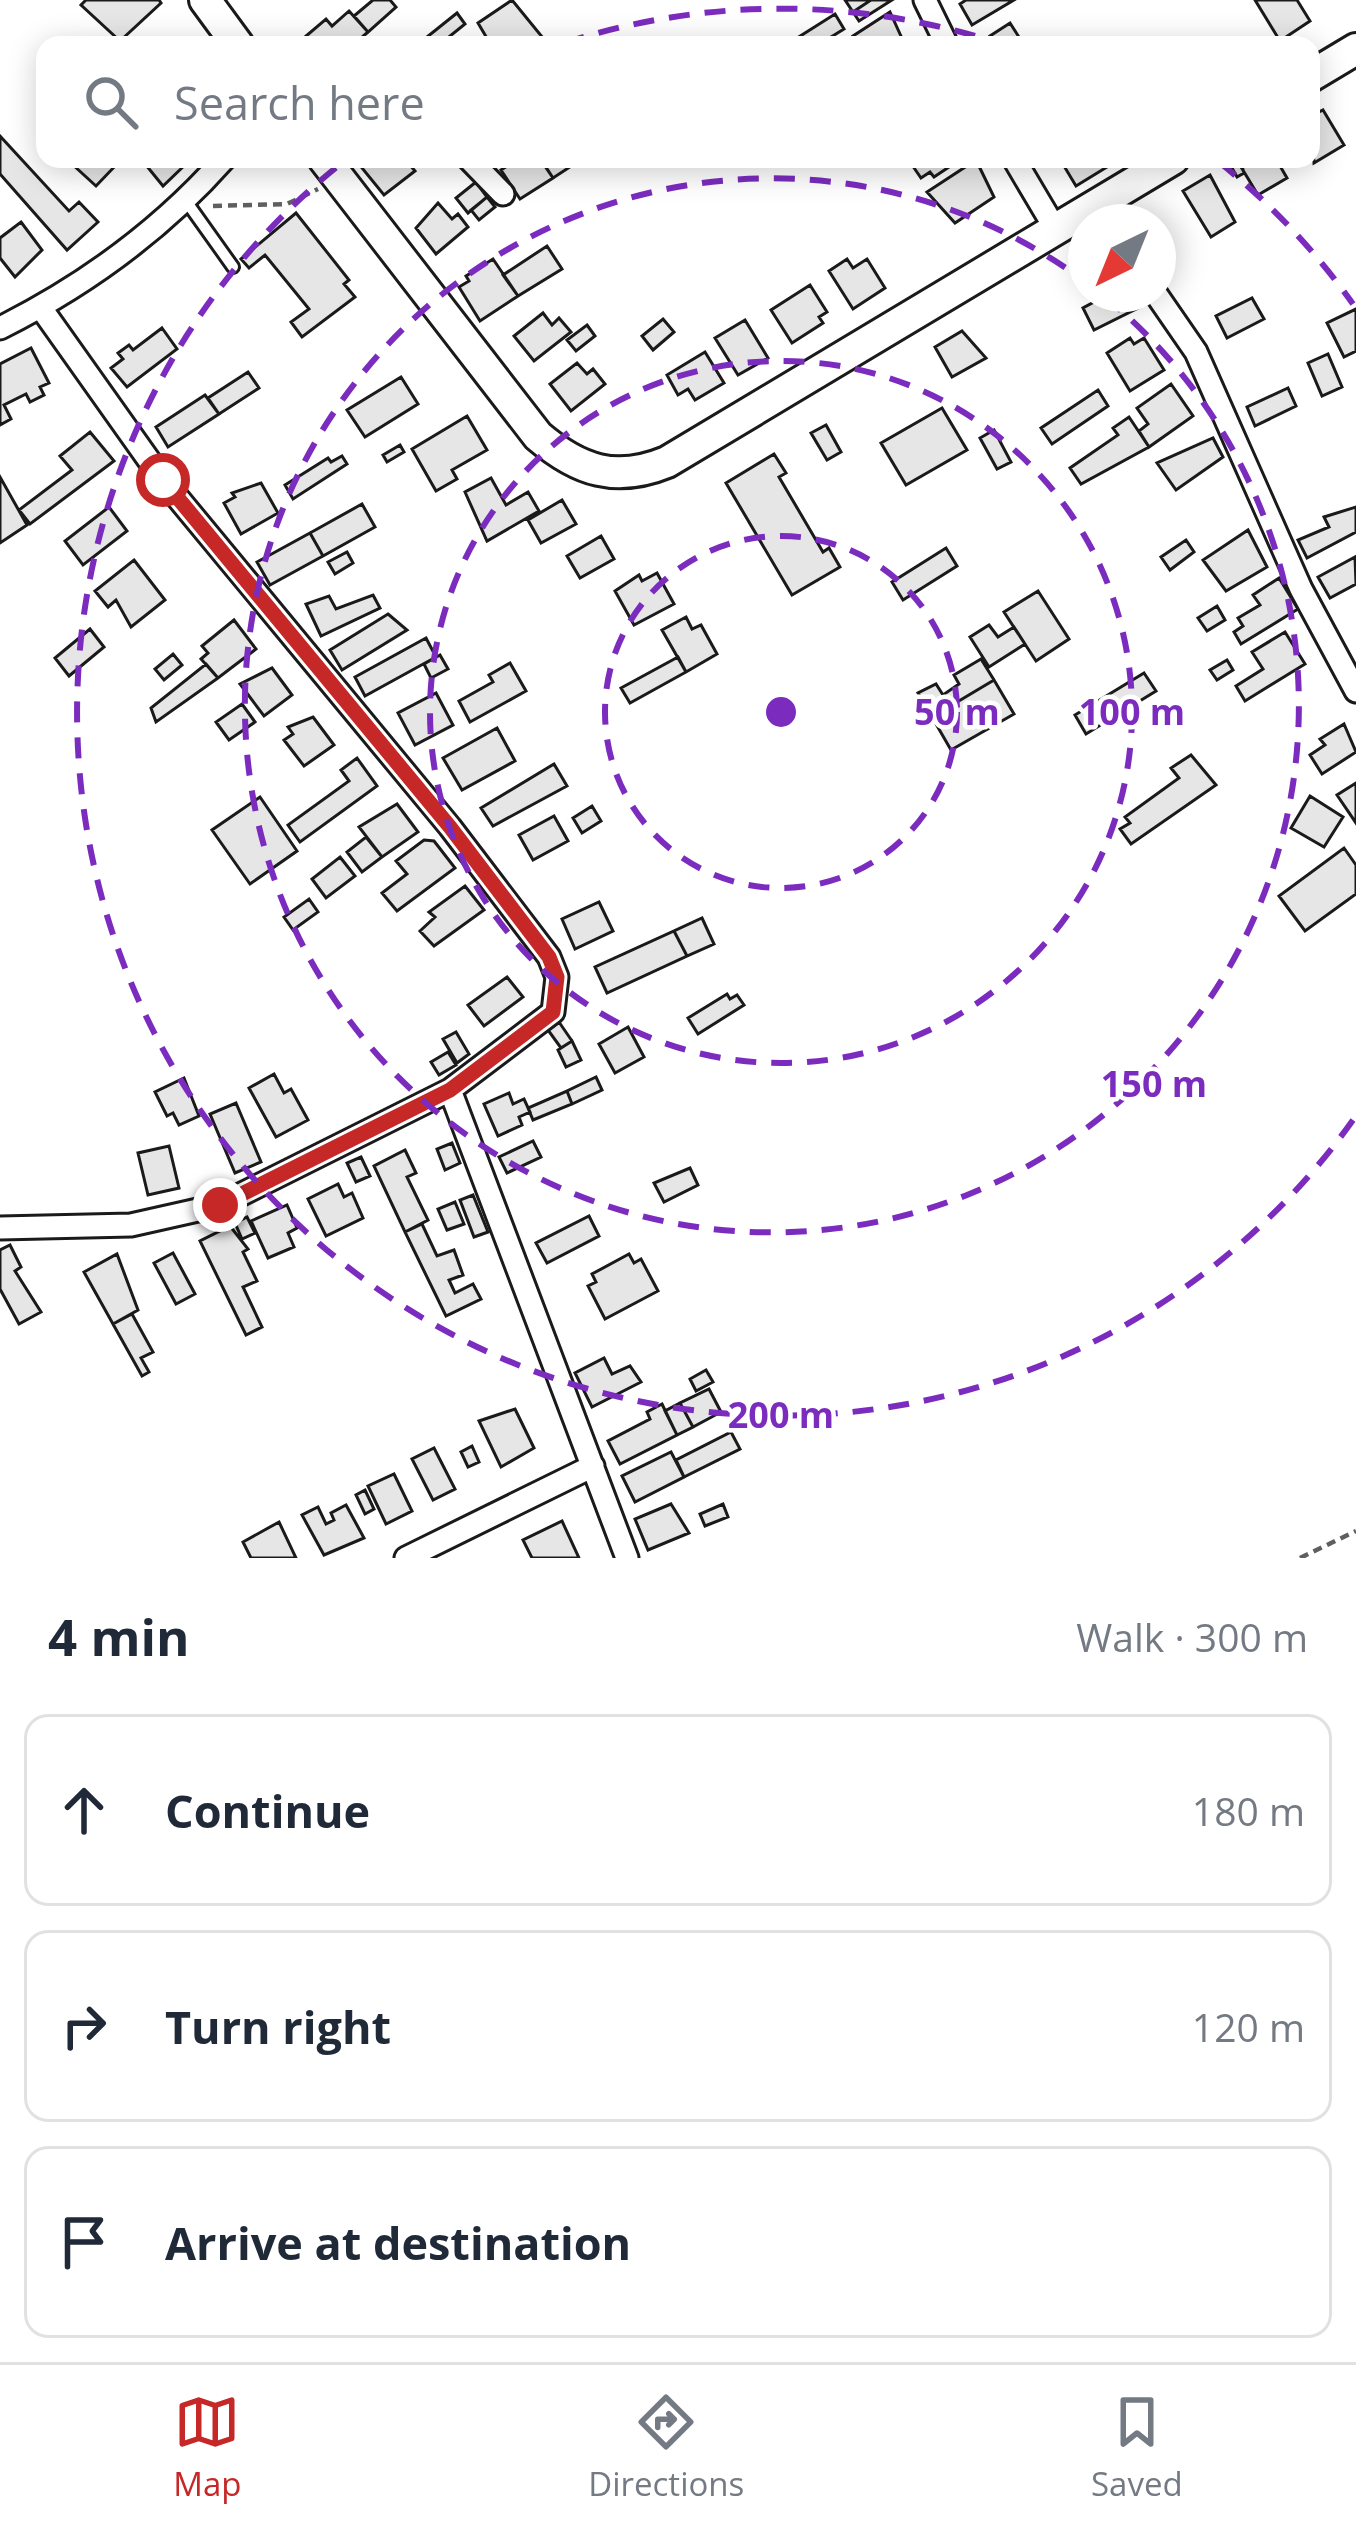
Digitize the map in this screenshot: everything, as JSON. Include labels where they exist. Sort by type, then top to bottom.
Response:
[{"type":"street","points":[[205,0],[231,36]]},
{"type":"street","points":[[925,0],[943,36]]},
{"type":"street","points":[[1320,71],[1356,49]]},
{"type":"street","points":[[0,328],[41,308],[189,205],[217,168]]},
{"type":"street","points":[[478,168],[503,194]]},
{"type":"street","points":[[1023,168],[1068,221]]},
{"type":"street","points":[[1105,204],[1160,168]]},
{"type":"street","points":[[324,173],[538,436],[578,465],[620,475],[667,463],[1068,228]]},
{"type":"street","points":[[0,1228],[131,1225],[220,1205],[450,1090],[553,1012],[557,977],[549,957],[450,827],[163,480],[41,308]]},
{"type":"street","points":[[1168,312],[1196,352],[1300,589],[1356,691]]},
{"type":"street","points":[[450,1090],[626,1558]]},
{"type":"street","points":[[406,1558],[593,1466]]},
{"type":"lane","points":[[189,205],[233,267]]},
{"type":"path","points":[[189,205],[287,204],[324,173]]},
{"type":"path","points":[[1300,1558],[1356,1532]]},
{"type":"building","points":[[86,0],[161,3],[125,36],[115,36],[81,5]]},
{"type":"building","points":[[373,0],[390,0],[396,7],[368,32],[354,16]]},
{"type":"building","points":[[512,0],[541,36],[486,36],[478,23]]},
{"type":"building","points":[[845,0],[871,0],[853,12]]},
{"type":"building","points":[[871,0],[892,0],[859,21],[853,12]]},
{"type":"building","points":[[1014,0],[972,25],[960,4]]},
{"type":"building","points":[[1255,0],[1297,0],[1310,21],[1288,36],[1277,36]]},
{"type":"building","points":[[349,11],[368,32],[363,36],[306,36],[326,19],[332,26]]},
{"type":"building","points":[[890,12],[901,36],[853,36]]},
{"type":"building","points":[[457,13],[465,24],[450,36],[428,36]]},
{"type":"building","points":[[835,14],[844,29],[833,36],[800,36]]},
{"type":"building","points":[[1010,23],[1018,36],[990,36]]},
{"type":"building","points":[[1320,112],[1344,145],[1320,159]]},
{"type":"building","points":[[0,136],[69,211],[79,202],[98,222],[67,250],[0,174]]},
{"type":"building","points":[[76,168],[113,168],[96,186]]},
{"type":"building","points":[[148,168],[182,168],[163,186]]},
{"type":"building","points":[[362,168],[412,168],[415,171],[384,195]]},
{"type":"building","points":[[546,168],[553,178],[520,199],[501,170]]},
{"type":"building","points":[[547,168],[568,168],[553,178]]},
{"type":"building","points":[[914,168],[948,168],[934,177],[930,172],[921,178]]},
{"type":"building","points":[[964,168],[980,168],[994,197],[955,223],[927,192]]},
{"type":"building","points":[[1065,168],[1105,168],[1076,186]]},
{"type":"building","points":[[1242,168],[1281,168],[1287,178],[1258,195]]},
{"type":"building","points":[[1210,175],[1235,222],[1211,237],[1183,191]]},
{"type":"building","points":[[476,182],[487,197],[468,213],[456,198]]},
{"type":"building","points":[[487,197],[495,207],[479,220],[471,210]]},
{"type":"building","points":[[438,203],[452,219],[458,214],[468,227],[436,254],[416,228]]},
{"type":"building","points":[[296,213],[349,280],[344,284],[355,297],[302,337],[291,322],[309,309],[265,255],[249,268],[241,259]]},
{"type":"building","points":[[21,222],[42,250],[15,277],[0,258],[0,238]]},
{"type":"building","points":[[547,246],[562,269],[518,296],[503,275]]},
{"type":"building","points":[[493,259],[518,296],[480,321],[459,287],[469,281],[466,276]]},
{"type":"building","points":[[847,259],[853,268],[867,259],[885,288],[853,309],[829,271]]},
{"type":"building","points":[[810,285],[827,312],[819,317],[823,323],[792,343],[771,310]]},
{"type":"building","points":[[1252,298],[1264,319],[1227,338],[1216,316]]},
{"type":"building","points":[[1356,309],[1356,351],[1344,357],[1327,323]]},
{"type":"building","points":[[1085,312],[1130,312],[1094,330]]},
{"type":"building","points":[[543,313],[552,325],[559,318],[571,332],[534,361],[514,336]]},
{"type":"building","points":[[663,319],[674,332],[653,350],[642,336]]},
{"type":"building","points":[[745,320],[768,358],[738,375],[715,338]]},
{"type":"building","points":[[587,325],[595,336],[576,351],[567,340]]},
{"type":"building","points":[[162,328],[177,349],[127,387],[111,368],[123,359],[118,353],[129,345],[133,350]]},
{"type":"building","points":[[962,331],[986,358],[952,377],[935,347]]},
{"type":"building","points":[[1130,338],[1134,344],[1144,338],[1164,370],[1130,391],[1107,353]]},
{"type":"building","points":[[31,348],[49,383],[40,387],[44,395],[30,402],[26,394],[4,405],[11,419],[0,425],[0,364]]},
{"type":"building","points":[[705,352],[724,383],[695,400],[688,389],[678,395],[667,375]]},
{"type":"building","points":[[1328,354],[1342,387],[1322,396],[1308,363]]},
{"type":"building","points":[[577,363],[587,374],[593,369],[605,384],[571,411],[550,384]]},
{"type":"building","points":[[248,372],[259,388],[219,414],[208,398]]},
{"type":"building","points":[[401,377],[418,404],[365,437],[347,410]]},
{"type":"building","points":[[1171,384],[1193,416],[1149,447],[1139,431],[1148,424],[1137,408]]},
{"type":"building","points":[[1288,388],[1296,406],[1255,426],[1247,407]]},
{"type":"building","points":[[1098,390],[1108,406],[1052,444],[1041,428]]},
{"type":"building","points":[[205,395],[219,414],[168,447],[156,427]]},
{"type":"building","points":[[942,408],[967,450],[906,485],[881,443]]},
{"type":"building","points":[[467,416],[487,450],[452,470],[457,479],[436,491],[412,449]]},
{"type":"building","points":[[1129,417],[1149,447],[1081,484],[1070,468],[1118,435],[1113,428]]},
{"type":"building","points":[[826,425],[841,452],[827,460],[811,433]]},
{"type":"building","points":[[994,430],[1011,462],[997,469],[980,438]]},
{"type":"building","points":[[90,432],[114,461],[30,524],[19,510],[72,470],[60,456]]},
{"type":"building","points":[[1213,438],[1223,457],[1176,490],[1157,463]]},
{"type":"building","points":[[400,445],[404,452],[387,462],[383,455]]},
{"type":"building","points":[[774,454],[786,473],[779,477],[823,552],[829,548],[840,567],[792,595],[726,483]]},
{"type":"building","points":[[342,456],[347,464],[293,499],[285,485],[328,458],[331,462]]},
{"type":"building","points":[[0,477],[27,525],[0,543]]},
{"type":"building","points":[[491,478],[506,505],[528,492],[539,511],[487,541],[465,492]]},
{"type":"building","points":[[261,483],[278,513],[241,534],[224,503],[235,497],[232,493]]},
{"type":"building","points":[[562,500],[576,524],[541,543],[528,520]]},
{"type":"building","points":[[362,504],[375,527],[323,556],[310,533]]},
{"type":"building","points":[[109,507],[127,531],[83,565],[65,541]]},
{"type":"building","points":[[1356,507],[1356,532],[1307,558],[1298,540],[1329,527],[1324,517]]},
{"type":"building","points":[[1248,530],[1267,567],[1226,591],[1203,560]]},
{"type":"building","points":[[310,533],[323,556],[270,585],[257,562]]},
{"type":"building","points":[[601,536],[614,559],[580,578],[567,556]]},
{"type":"building","points":[[1186,540],[1194,552],[1170,570],[1161,557]]},
{"type":"building","points":[[946,548],[957,566],[903,600],[892,582]]},
{"type":"building","points":[[347,552],[353,563],[335,574],[328,562]]},
{"type":"building","points":[[1355,557],[1356,584],[1330,598],[1318,577]]},
{"type":"building","points":[[134,560],[165,600],[131,627],[116,600],[108,607],[95,591]]},
{"type":"building","points":[[657,573],[674,604],[634,625],[615,591],[639,575],[642,581]]},
{"type":"building","points":[[1279,578],[1298,609],[1241,644],[1234,632],[1243,626],[1238,618],[1260,605],[1253,595]]},
{"type":"building","points":[[1038,591],[1069,639],[1036,661],[1004,612]]},
{"type":"building","points":[[373,595],[380,608],[321,636],[306,604],[329,596],[336,609]]},
{"type":"building","points":[[1217,606],[1225,620],[1207,631],[1198,618]]},
{"type":"building","points":[[388,614],[407,630],[342,670],[330,650]]},
{"type":"building","points":[[686,617],[692,629],[701,625],[717,654],[686,672],[662,630]]},
{"type":"building","points":[[234,620],[256,649],[218,678],[201,659],[208,653],[202,646]]},
{"type":"building","points":[[989,625],[998,637],[1014,627],[1025,644],[989,667],[970,637]]},
{"type":"building","points":[[90,629],[104,647],[69,676],[55,658]]},
{"type":"building","points":[[1285,632],[1305,664],[1245,701],[1236,686],[1263,669],[1252,652]]},
{"type":"building","points":[[426,638],[436,657],[365,696],[355,677]]},
{"type":"building","points":[[173,654],[182,665],[164,680],[155,669]]},
{"type":"building","points":[[440,655],[448,669],[431,678],[424,664]]},
{"type":"building","points":[[678,657],[686,672],[630,703],[621,688]]},
{"type":"building","points":[[981,659],[994,680],[932,717],[918,693],[936,684],[943,695],[959,684],[954,675]]},
{"type":"building","points":[[1227,660],[1233,670],[1217,680],[1210,670]]},
{"type":"building","points":[[510,663],[526,691],[470,722],[459,701],[493,682],[489,675]]},
{"type":"building","points":[[206,664],[218,678],[156,722],[151,708]]},
{"type":"building","points":[[272,668],[292,695],[264,716],[240,684]]},
{"type":"building","points":[[1144,673],[1156,691],[1086,734],[1075,715]]},
{"type":"building","points":[[994,680],[1014,714],[951,750],[932,717]]},
{"type":"building","points":[[436,693],[453,725],[415,745],[398,713]]},
{"type":"building","points":[[242,704],[255,722],[229,740],[216,722]]},
{"type":"building","points":[[313,717],[334,745],[304,766],[284,740],[293,734],[288,727]]},
{"type":"building","points":[[1344,724],[1356,752],[1322,774],[1310,755],[1325,745],[1320,739]]},
{"type":"building","points":[[497,728],[515,761],[462,790],[443,758]]},
{"type":"building","points":[[1191,755],[1216,785],[1131,844],[1120,829],[1130,823],[1125,817],[1179,778],[1171,768]]},
{"type":"building","points":[[357,758],[377,786],[300,842],[288,825],[349,781],[341,770]]},
{"type":"building","points":[[554,764],[567,786],[493,826],[481,808]]},
{"type":"building","points":[[1356,783],[1356,823],[1337,795]]},
{"type":"building","points":[[1310,796],[1343,817],[1324,847],[1291,828]]},
{"type":"building","points":[[260,797],[297,851],[250,884],[212,830]]},
{"type":"building","points":[[397,804],[418,832],[382,857],[359,827]]},
{"type":"building","points":[[592,806],[601,821],[582,833],[573,818]]},
{"type":"building","points":[[554,816],[568,841],[533,860],[519,835]]},
{"type":"building","points":[[366,837],[382,857],[362,872],[347,852]]},
{"type":"building","points":[[424,840],[434,841],[455,868],[397,911],[382,893],[407,874],[396,861]]},
{"type":"building","points":[[1344,848],[1356,865],[1356,894],[1305,931],[1279,896]]},
{"type":"building","points":[[340,857],[355,876],[326,898],[312,879]]},
{"type":"building","points":[[465,886],[484,910],[434,946],[420,931],[435,917],[429,912]]},
{"type":"building","points":[[309,899],[318,912],[293,930],[284,917]]},
{"type":"building","points":[[599,902],[613,931],[575,949],[562,919]]},
{"type":"building","points":[[702,918],[714,944],[687,956],[674,931]]},
{"type":"building","points":[[674,931],[687,956],[607,993],[595,967]]},
{"type":"building","points":[[507,977],[523,997],[484,1026],[468,1005]]},
{"type":"building","points":[[727,994],[730,999],[737,995],[744,1005],[698,1034],[688,1018]]},
{"type":"building","points":[[559,1022],[572,1041],[561,1048],[548,1030]]},
{"type":"building","points":[[628,1027],[644,1057],[615,1073],[599,1044]]},
{"type":"building","points":[[456,1032],[469,1054],[457,1063],[443,1039]]},
{"type":"building","points":[[572,1041],[581,1060],[566,1067],[558,1050]]},
{"type":"building","points":[[448,1052],[456,1065],[439,1075],[431,1062]]},
{"type":"building","points":[[274,1074],[284,1093],[291,1089],[308,1120],[276,1137],[249,1088]]},
{"type":"building","points":[[596,1077],[602,1090],[572,1104],[567,1091]]},
{"type":"building","points":[[184,1078],[199,1116],[179,1125],[173,1113],[167,1116],[155,1092]]},
{"type":"building","points":[[567,1091],[572,1104],[533,1120],[528,1108]]},
{"type":"building","points":[[509,1093],[513,1104],[524,1099],[530,1112],[519,1117],[522,1125],[498,1136],[484,1104]]},
{"type":"building","points":[[236,1103],[261,1162],[235,1173],[210,1114]]},
{"type":"building","points":[[533,1141],[541,1157],[507,1173],[499,1157]]},
{"type":"building","points":[[452,1143],[460,1163],[445,1170],[437,1149]]},
{"type":"building","points":[[169,1146],[179,1188],[148,1195],[138,1153]]},
{"type":"building","points":[[405,1150],[416,1173],[407,1177],[428,1220],[405,1232],[374,1166]]},
{"type":"building","points":[[361,1157],[370,1176],[356,1182],[347,1163]]},
{"type":"building","points":[[690,1168],[698,1185],[664,1202],[654,1183]]},
{"type":"building","points":[[338,1184],[344,1197],[352,1193],[363,1218],[326,1236],[308,1199]]},
{"type":"building","points":[[473,1195],[488,1232],[474,1237],[460,1200]]},
{"type":"building","points":[[455,1202],[464,1224],[447,1230],[438,1209]]},
{"type":"building","points":[[287,1205],[297,1228],[288,1233],[294,1247],[268,1258],[251,1221]]},
{"type":"building","points":[[589,1216],[599,1236],[547,1263],[536,1243]]},
{"type":"building","points":[[247,1217],[255,1233],[242,1239],[235,1223]]},
{"type":"building","points":[[422,1224],[437,1256],[454,1250],[463,1275],[449,1280],[455,1293],[473,1284],[481,1299],[446,1316],[405,1232]]},
{"type":"building","points":[[230,1226],[248,1249],[243,1252],[257,1281],[243,1287],[262,1327],[246,1335],[200,1241]]},
{"type":"building","points":[[10,1245],[21,1267],[15,1271],[41,1312],[19,1324],[0,1289],[0,1250]]},
{"type":"building","points":[[173,1253],[195,1294],[176,1304],[154,1263]]},
{"type":"building","points":[[117,1254],[138,1310],[113,1324],[84,1272]]},
{"type":"building","points":[[629,1254],[634,1263],[641,1259],[658,1291],[605,1319],[588,1286],[596,1282],[592,1274]]},
{"type":"building","points":[[132,1314],[153,1352],[141,1358],[149,1372],[142,1376],[113,1324]]},
{"type":"building","points":[[604,1358],[612,1374],[630,1366],[641,1382],[592,1407],[575,1373]]},
{"type":"building","points":[[706,1370],[713,1382],[696,1391],[690,1379]]},
{"type":"building","points":[[709,1389],[721,1412],[693,1427],[680,1403]]},
{"type":"building","points":[[680,1403],[693,1427],[677,1435],[665,1411]]},
{"type":"building","points":[[662,1404],[677,1435],[620,1464],[608,1441],[650,1419],[647,1412]]},
{"type":"building","points":[[515,1409],[534,1448],[501,1467],[479,1421]]},
{"type":"building","points":[[731,1432],[740,1449],[684,1477],[676,1460]]},
{"type":"building","points":[[472,1446],[479,1462],[468,1467],[461,1452]]},
{"type":"building","points":[[434,1448],[455,1489],[433,1500],[412,1459]]},
{"type":"building","points":[[671,1452],[684,1477],[635,1502],[622,1476]]},
{"type":"building","points":[[394,1474],[412,1511],[386,1524],[368,1486]]},
{"type":"building","points":[[365,1490],[374,1509],[365,1514],[356,1495]]},
{"type":"building","points":[[671,1504],[689,1533],[648,1550],[635,1519]]},
{"type":"building","points":[[723,1504],[728,1517],[705,1526],[700,1514]]},
{"type":"building","points":[[346,1505],[364,1538],[324,1555],[302,1515],[318,1507],[326,1524],[334,1520],[331,1513]]},
{"type":"building","points":[[562,1521],[579,1558],[532,1558],[523,1540]]},
{"type":"building","points":[[279,1522],[296,1558],[251,1558],[243,1542]]},
{"type":"route","points":[[163,480],[450,827],[549,957],[557,977],[553,1012],[450,1090],[220,1205]]}]
